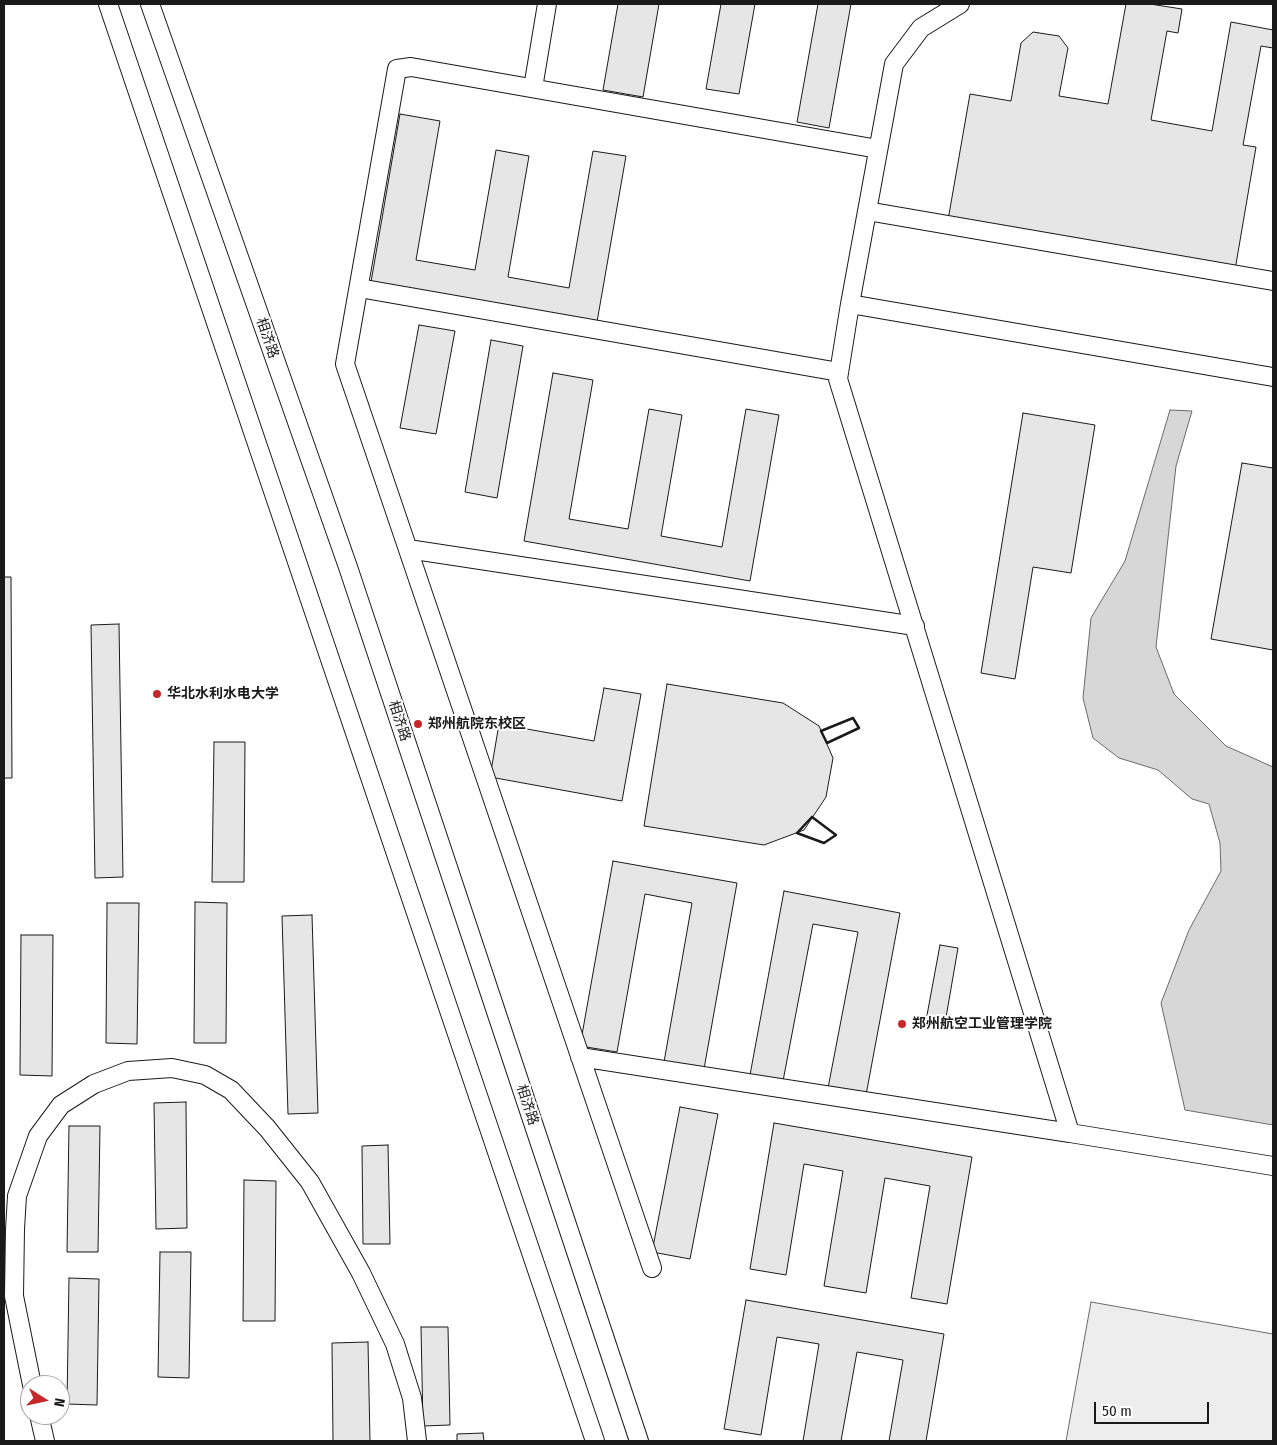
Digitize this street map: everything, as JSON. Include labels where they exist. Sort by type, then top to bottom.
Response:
[{"type":"street","points":[[108,4],[595,1441]]},
{"type":"street","name":"相济路","points":[[150,4],[348,567],[640,1441]]},
{"type":"street","points":[[533,88],[547,4]]},
{"type":"street","points":[[960,4],[921,28],[894,64],[866,211],[838,379],[1070,1133]]},
{"type":"street","points":[[652,1268],[346,364],[397,69],[411,67],[878,149]]},
{"type":"street","points":[[866,211],[1273,281]]},
{"type":"street","points":[[359,288],[839,372]]},
{"type":"street","points":[[850,304],[1273,377]]},
{"type":"street","points":[[408,548],[915,626]]},
{"type":"street","points":[[580,1056],[1273,1166]]},
{"type":"street","points":[[30,1375],[14,1296],[17,1196],[38,1136],[61,1105],[94,1084],[128,1071],[172,1068],[205,1075],[231,1090],[267,1128],[310,1182],[362,1273],[395,1344],[412,1398],[417,1441]]},
{"type":"street","points":[[41,1425],[45,1441]]},
{"type":"shaded area","points":[[1170,410],[1192,411],[1176,466],[1156,647],[1174,694],[1226,746],[1273,767],[1273,1125],[1185,1110],[1161,1003],[1189,930],[1221,871],[1220,843],[1209,804],[1192,799],[1158,770],[1119,758],[1093,738],[1083,698],[1091,618],[1125,561]]},
{"type":"shaded area","points":[[1091,1302],[1273,1334],[1273,1441],[1066,1441]]},
{"type":"building","points":[[618,4],[659,4],[643,97],[603,90]]},
{"type":"building","points":[[721,4],[755,4],[739,94],[706,89]]},
{"type":"building","points":[[818,4],[851,4],[829,128],[797,122]]},
{"type":"building","points":[[1126,4],[1150,4],[1182,9],[1178,33],[1167,31],[1151,120],[1212,131],[1231,22],[1273,30],[1273,48],[1261,46],[1243,145],[1256,147],[1235,270],[948,220],[970,94],[1011,101],[1021,43],[1033,32],[1059,36],[1068,48],[1059,96],[1108,104]]},
{"type":"building","points":[[400,114],[440,121],[416,260],[475,270],[496,150],[529,156],[508,277],[569,288],[593,151],[626,156],[597,322],[371,282]]},
{"type":"building","points":[[419,325],[455,331],[436,434],[400,428]]},
{"type":"building","points":[[491,340],[523,346],[497,498],[465,492]]},
{"type":"building","points":[[553,373],[593,380],[569,519],[628,529],[649,409],[682,415],[661,536],[722,547],[746,409],[779,415],[750,581],[524,541]]},
{"type":"building","points":[[1023,413],[1095,425],[1071,573],[1033,567],[1015,679],[981,673]]},
{"type":"building","points":[[1242,463],[1273,468],[1273,650],[1211,639]]},
{"type":"building","points":[[4,577],[11,577],[12,778],[4,778]]},
{"type":"building","points":[[119,624],[123,877],[95,878],[91,625]]},
{"type":"building","points":[[667,684],[783,703],[819,726],[833,758],[826,797],[804,830],[764,845],[644,826]]},
{"type":"building","points":[[604,688],[641,694],[622,801],[490,777],[499,724],[594,741]]},
{"type":"building","points":[[214,742],[245,742],[244,882],[212,882]]},
{"type":"building","points":[[613,861],[737,883],[704,1069],[664,1062],[692,903],[645,894],[617,1052],[580,1046]]},
{"type":"building","points":[[784,891],[900,913],[866,1095],[828,1088],[858,932],[813,924],[783,1081],[750,1075]]},
{"type":"building","points":[[195,902],[227,903],[226,1043],[194,1043]]},
{"type":"building","points":[[107,903],[139,903],[137,1044],[106,1043]]},
{"type":"building","points":[[312,915],[318,1113],[288,1114],[282,916]]},
{"type":"building","points":[[21,935],[53,935],[52,1076],[20,1075]]},
{"type":"building","points":[[940,945],[958,948],[944,1029],[925,1026]]},
{"type":"building","points":[[186,1102],[187,1228],[156,1229],[154,1103]]},
{"type":"building","points":[[680,1107],[718,1114],[690,1259],[652,1252]]},
{"type":"building","points":[[774,1123],[972,1157],[947,1304],[911,1298],[930,1186],[885,1178],[866,1293],[824,1286],[843,1171],[804,1164],[786,1275],[750,1269]]},
{"type":"building","points":[[69,1126],[100,1126],[98,1252],[67,1252]]},
{"type":"building","points":[[388,1145],[390,1244],[363,1244],[362,1146]]},
{"type":"building","points":[[244,1180],[276,1181],[275,1321],[243,1321]]},
{"type":"building","points":[[160,1252],[191,1252],[189,1378],[158,1377]]},
{"type":"building","points":[[69,1278],[99,1279],[97,1405],[70,1404],[70,1375],[67,1375]]},
{"type":"building","points":[[746,1300],[944,1334],[926,1441],[889,1441],[903,1360],[857,1352],[841,1441],[803,1441],[819,1344],[777,1337],[761,1435],[724,1429]]},
{"type":"building","points":[[421,1327],[448,1327],[450,1425],[423,1426]]},
{"type":"building","points":[[368,1342],[370,1441],[333,1441],[332,1343]]},
{"type":"building","points":[[483,1433],[484,1441],[457,1441],[457,1434]]},
{"type":"wall","points":[[853,718],[859,728],[827,743],[821,731],[853,718]]},
{"type":"wall","points":[[812,817],[836,835],[824,843],[797,833],[812,817]]},
{"type":"place","name":"华北水利水电大学","points":[[157,694]]},
{"type":"place","name":"郑州航院东校区","points":[[418,724]]},
{"type":"place","name":"郑州航空工业管理学院","points":[[902,1024]]}]
